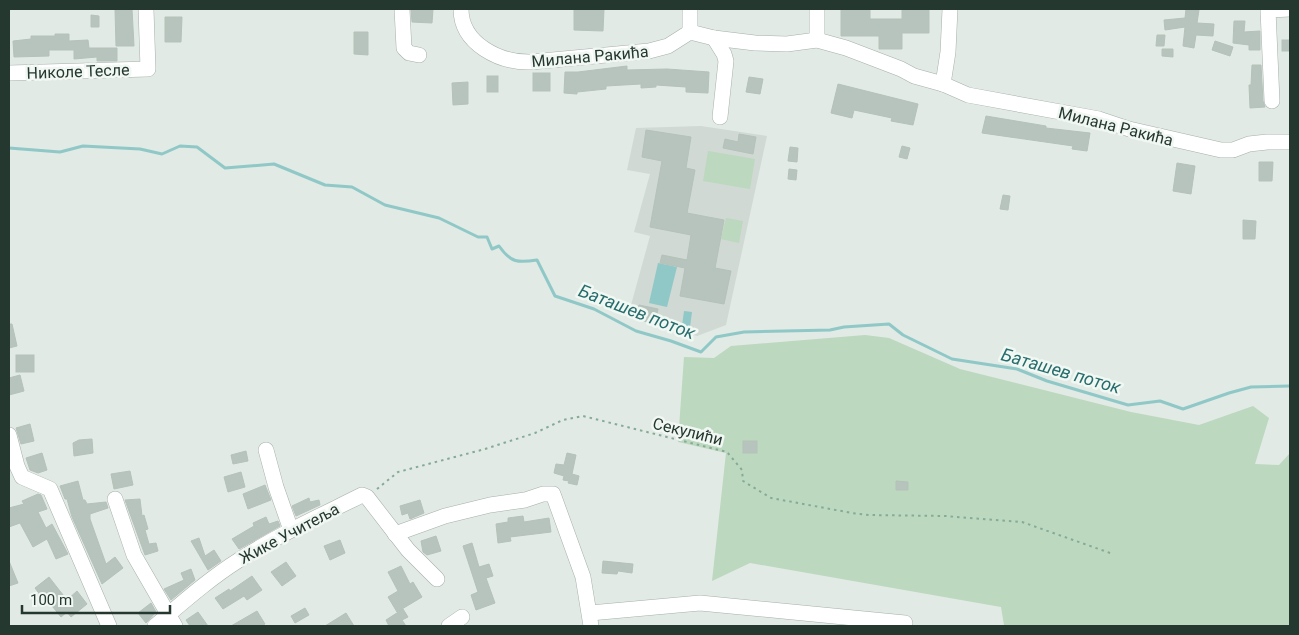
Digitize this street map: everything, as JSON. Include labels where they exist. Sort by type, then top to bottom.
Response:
[{"type":"street","name":"Николе Тесле","points":[[9,73],[148,69],[146,9]]},
{"type":"street","name":"Милана Ракића","points":[[461,9],[461,16],[467,30],[481,47],[493,55],[514,61],[531,62],[649,51],[668,46],[690,32],[714,38],[756,43],[779,44],[817,40],[846,48],[901,69],[914,76],[943,84],[968,95],[1099,119],[1129,130],[1221,150],[1233,150],[1249,144],[1290,142]]},
{"type":"street","points":[[690,9],[690,32]]},
{"type":"street","points":[[817,9],[817,40]]},
{"type":"street","points":[[943,84],[948,52],[950,9]]},
{"type":"street","points":[[1272,101],[1268,10],[1290,9]]},
{"type":"street","points":[[402,16],[405,50],[411,54],[419,55]]},
{"type":"street","points":[[714,38],[726,61],[720,117]]},
{"type":"street","points":[[9,435],[17,466],[22,476],[50,489],[109,626]]},
{"type":"street","points":[[266,450],[291,530]]},
{"type":"street","points":[[395,534],[445,516],[490,504],[554,494],[583,577],[591,620],[700,603],[905,623]]},
{"type":"street","name":"Жике Учитеља","points":[[155,626],[171,621],[238,560],[291,530],[362,495],[367,497]]},
{"type":"street","points":[[367,497],[408,550],[437,578]]},
{"type":"street","points":[[115,499],[134,555],[171,621]]},
{"type":"street","points":[[449,626],[462,618]]},
{"type":"path","name":"Секулићи","points":[[367,497],[398,472],[485,449],[535,433],[563,420],[583,416],[727,452],[742,470],[743,481],[771,498],[869,515],[945,516],[1022,522],[1113,554]]},
{"type":"shaded area","points":[[701,126],[767,136],[726,325],[697,336],[628,316],[650,236],[634,232],[650,174],[627,170],[636,128]]},
{"type":"green space","points":[[708,151],[755,159],[750,189],[703,181]]},
{"type":"green space","points":[[726,218],[743,221],[739,243],[721,239]]},
{"type":"green space","points":[[865,335],[889,338],[960,369],[1131,412],[1199,425],[1253,406],[1269,418],[1255,464],[1279,465],[1290,453],[1290,626],[1008,626],[1004,625],[1001,607],[750,563],[712,581],[726,453],[678,442],[684,357],[714,358],[731,346]]},
{"type":"water","points":[[658,263],[677,267],[667,307],[649,303]]},
{"type":"water","points":[[684,311],[692,312],[690,327],[682,326]]},
{"type":"building","points":[[115,9],[132,9],[134,46],[116,46]]},
{"type":"building","points":[[411,9],[433,9],[432,23],[412,22]]},
{"type":"building","points":[[574,9],[604,9],[603,31],[574,30]]},
{"type":"building","points":[[841,9],[870,9],[870,19],[902,19],[902,9],[929,9],[929,33],[902,33],[902,49],[879,49],[879,36],[841,36]]},
{"type":"building","points":[[1186,9],[1199,10],[1197,23],[1214,24],[1213,36],[1196,35],[1194,48],[1183,46],[1185,27],[1165,30],[1164,20],[1185,18]]},
{"type":"building","points":[[91,15],[99,16],[99,27],[91,27]]},
{"type":"building","points":[[165,17],[182,17],[181,42],[165,42]]},
{"type":"building","points":[[1234,21],[1245,21],[1244,32],[1260,31],[1260,50],[1249,50],[1249,45],[1233,43]]},
{"type":"building","points":[[354,32],[368,32],[368,55],[354,54]]},
{"type":"building","points":[[55,34],[69,34],[69,41],[88,40],[89,48],[117,48],[117,61],[97,61],[97,57],[74,59],[74,50],[49,50],[49,56],[14,57],[13,41],[31,39],[31,36],[55,36]]},
{"type":"building","points":[[1157,35],[1165,35],[1164,46],[1156,46]]},
{"type":"building","points":[[1282,40],[1290,40],[1290,51],[1282,51]]},
{"type":"building","points":[[1215,41],[1233,47],[1230,56],[1212,50]]},
{"type":"building","points":[[1162,49],[1173,49],[1173,57],[1162,56]]},
{"type":"building","points":[[1252,65],[1261,65],[1265,107],[1250,108],[1249,85],[1251,85]]},
{"type":"building","points":[[627,66],[627,70],[667,69],[709,72],[708,93],[686,92],[686,87],[656,85],[656,87],[641,88],[641,84],[606,86],[606,89],[577,92],[577,94],[564,93],[565,72]]},
{"type":"building","points":[[533,73],[550,73],[550,91],[533,91]]},
{"type":"building","points":[[487,76],[498,76],[498,92],[487,92]]},
{"type":"building","points":[[749,77],[763,79],[760,94],[746,92]]},
{"type":"building","points":[[468,82],[468,104],[453,105],[452,83]]},
{"type":"building","points":[[838,84],[918,104],[913,125],[891,121],[892,118],[854,110],[852,118],[831,113]]},
{"type":"building","points":[[986,116],[1046,126],[1046,128],[1090,133],[1087,151],[1072,149],[1073,146],[982,133]]},
{"type":"building","points":[[646,130],[691,137],[686,168],[695,170],[687,213],[724,220],[715,268],[731,271],[724,304],[680,296],[685,268],[660,263],[662,255],[687,260],[691,235],[650,227],[662,161],[642,157]]},
{"type":"building","points":[[739,134],[756,137],[753,154],[723,148],[725,139],[738,142]]},
{"type":"building","points":[[902,146],[910,148],[907,159],[899,157]]},
{"type":"building","points":[[790,147],[798,148],[797,162],[788,161]]},
{"type":"building","points":[[1259,162],[1273,162],[1272,181],[1259,181]]},
{"type":"building","points":[[1177,163],[1195,166],[1191,194],[1173,191]]},
{"type":"building","points":[[789,169],[797,170],[796,180],[788,179]]},
{"type":"building","points":[[1003,195],[1010,196],[1008,210],[1000,209]]},
{"type":"building","points":[[1243,220],[1256,221],[1255,239],[1243,239]]},
{"type":"building","points":[[639,305],[658,309],[655,324],[636,319]]},
{"type":"building","points":[[9,324],[12,324],[17,346],[9,348]]},
{"type":"building","points":[[16,355],[34,355],[34,372],[16,372]]},
{"type":"building","points":[[20,375],[24,391],[9,395],[9,378]]},
{"type":"building","points":[[30,424],[34,441],[21,444],[16,428]]},
{"type":"building","points":[[92,439],[93,453],[74,456],[73,443],[79,440]]},
{"type":"building","points":[[743,441],[757,441],[757,453],[743,453]]},
{"type":"building","points":[[246,451],[248,461],[233,464],[231,455]]},
{"type":"building","points":[[42,453],[47,470],[38,473],[30,470],[26,458]]},
{"type":"building","points":[[567,453],[576,455],[572,474],[579,476],[577,485],[568,483],[569,481],[563,480],[564,476],[554,473],[556,464],[564,465]]},
{"type":"building","points":[[130,471],[133,485],[114,489],[111,474]]},
{"type":"building","points":[[241,472],[245,487],[228,492],[224,477]]},
{"type":"building","points":[[78,481],[83,500],[87,504],[106,502],[108,508],[90,514],[90,519],[106,564],[115,557],[123,568],[102,584],[60,486]]},
{"type":"building","points":[[896,481],[908,482],[908,490],[896,490]]},
{"type":"building","points":[[265,485],[271,500],[248,509],[243,494]]},
{"type":"building","points":[[38,494],[41,495],[47,509],[38,512],[46,528],[52,524],[68,554],[56,559],[47,539],[33,547],[20,523],[9,527],[9,508],[24,504],[22,501]]},
{"type":"building","points":[[309,498],[310,502],[319,500],[320,505],[296,516],[292,506]]},
{"type":"building","points":[[140,499],[142,516],[144,515],[148,529],[145,530],[149,544],[156,543],[158,551],[145,555],[125,500]]},
{"type":"building","points":[[420,500],[424,513],[410,519],[408,513],[402,515],[400,506]]},
{"type":"building","points":[[523,516],[524,522],[549,518],[551,532],[510,537],[511,541],[498,543],[496,524],[508,522],[508,518]]},
{"type":"building","points":[[266,517],[269,524],[278,521],[280,526],[239,549],[232,539],[254,526],[253,523]]},
{"type":"building","points":[[436,536],[441,551],[427,555],[423,552],[421,541]]},
{"type":"building","points":[[199,538],[205,556],[214,550],[221,561],[208,570],[191,541]]},
{"type":"building","points":[[340,540],[345,553],[330,560],[324,546]]},
{"type":"building","points":[[472,543],[479,567],[489,564],[493,576],[486,578],[495,603],[476,610],[471,595],[478,592],[463,546]]},
{"type":"building","points":[[9,561],[18,583],[9,586]]},
{"type":"building","points":[[603,561],[633,564],[632,573],[618,571],[617,574],[602,573]]},
{"type":"building","points":[[286,562],[296,576],[282,586],[271,572]]},
{"type":"building","points":[[401,566],[410,584],[413,582],[422,597],[397,612],[388,597],[398,591],[388,572]]},
{"type":"building","points":[[191,569],[195,580],[171,600],[164,589],[184,580],[181,573]]},
{"type":"building","points":[[252,576],[262,590],[247,600],[244,596],[223,609],[215,598],[229,589],[230,591]]},
{"type":"building","points":[[49,577],[67,600],[77,591],[87,604],[71,617],[67,612],[61,617],[48,601],[46,603],[35,588]]},
{"type":"building","points":[[151,603],[156,612],[146,623],[138,613]]},
{"type":"building","points":[[305,608],[309,615],[295,623],[291,616]]},
{"type":"building","points":[[403,609],[408,617],[402,620],[406,626],[389,626],[386,620]]},
{"type":"building","points":[[257,611],[265,624],[261,626],[231,626]]},
{"type":"building","points":[[198,612],[208,626],[190,626],[186,620]]},
{"type":"building","points":[[346,613],[354,626],[325,626]]},
{"type":"waterway","name":"Баташев поток","points":[[9,148],[60,152],[83,146],[140,149],[162,154],[180,146],[197,147],[225,168],[274,164],[325,185],[352,187],[385,205],[439,218],[478,237],[487,237],[492,249],[499,246],[511,259],[520,261],[537,260],[555,296],[594,309],[636,331],[701,352],[716,337],[744,332],[830,330],[844,327],[889,324],[903,335],[952,359],[1017,369],[1047,381],[1128,405],[1160,401],[1183,409],[1251,387],[1290,386]]}]
